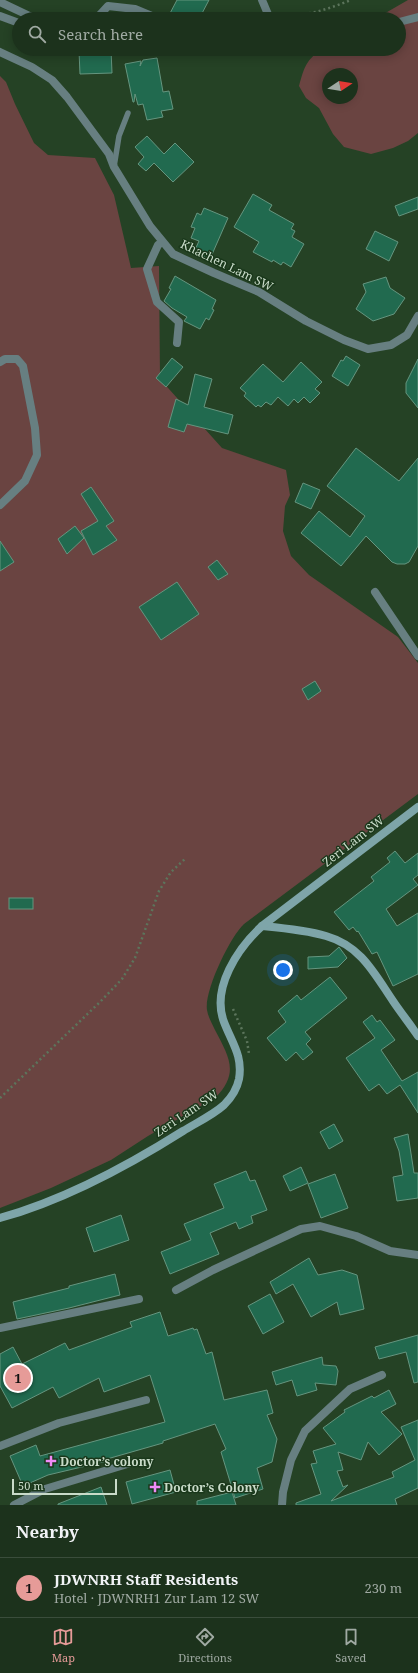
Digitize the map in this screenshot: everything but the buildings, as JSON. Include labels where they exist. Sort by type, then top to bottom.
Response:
[{"type":"street","points":[[0,2],[21,12]]},
{"type":"street","points":[[262,2],[267,12]]},
{"type":"street","points":[[102,12],[108,6],[135,9],[142,12]]},
{"type":"street","points":[[0,16],[12,20]]},
{"type":"street","points":[[406,20],[418,17]]},
{"type":"street","name":"Khachen Lam SW","points":[[0,52],[32,67],[52,80],[91,127],[110,154],[114,167],[150,226],[173,254],[259,292],[306,321],[344,340],[368,348],[391,345],[407,335],[418,316]]},
{"type":"street","points":[[162,242],[158,245],[147,269],[157,302],[179,322],[177,343]]},
{"type":"street","points":[[0,362],[5,359],[17,358],[23,366],[35,428],[37,455],[26,481],[0,505]]},
{"type":"street","points":[[376,592],[418,656]]},
{"type":"street","name":"Zeri Lam SW","points":[[0,1218],[52,1200],[119,1169],[222,1106],[236,1090],[239,1080],[239,1059],[237,1050],[224,1021],[220,999],[229,970],[244,946],[253,934],[262,926],[418,807]]},
{"type":"street","points":[[262,926],[298,930],[326,936],[339,941],[350,948],[373,970],[393,1002],[418,1036]]},
{"type":"street","points":[[176,1290],[213,1270],[301,1229],[320,1226],[356,1236],[390,1252],[418,1255]]},
{"type":"street","points":[[0,1328],[139,1299]]},
{"type":"street","points":[[282,1505],[283,1492],[291,1460],[305,1431],[350,1389],[382,1376]]},
{"type":"street","points":[[0,1446],[59,1423],[146,1400]]},
{"type":"street","points":[[14,1505],[45,1489],[134,1462]]},
{"type":"lane","points":[[114,167],[119,136],[128,113]]},
{"type":"path","points":[[315,12],[351,0]]},
{"type":"path","points":[[262,2],[272,12]]},
{"type":"path","points":[[0,1098],[100,1002],[122,978],[135,958],[159,891],[171,872],[186,858]]},
{"type":"path","points":[[231,1003],[247,1041],[250,1057]]},
{"type":"shaded area","points":[[408,0],[418,0],[418,133],[408,141],[393,148],[371,154],[344,147],[333,134],[319,108],[306,98],[299,86],[306,64],[313,56],[406,56],[406,12],[387,12]]},
{"type":"shaded area","points":[[0,76],[6,82],[34,143],[48,155],[95,158],[114,195],[131,268],[159,266],[160,379],[222,448],[286,470],[290,495],[285,506],[283,531],[291,556],[309,575],[398,637],[418,663],[418,794],[244,924],[238,931],[219,965],[207,1001],[208,1015],[228,1057],[230,1065],[228,1081],[215,1098],[148,1136],[111,1160],[51,1188],[0,1208]]},
{"type":"place","name":"JDWNRH Staff Residents","points":[[18,1378]]},
{"type":"place","name":"Doctor’s colony","points":[[51,1461]]},
{"type":"place","name":"Doctor’s Colony","points":[[155,1487]]}]
